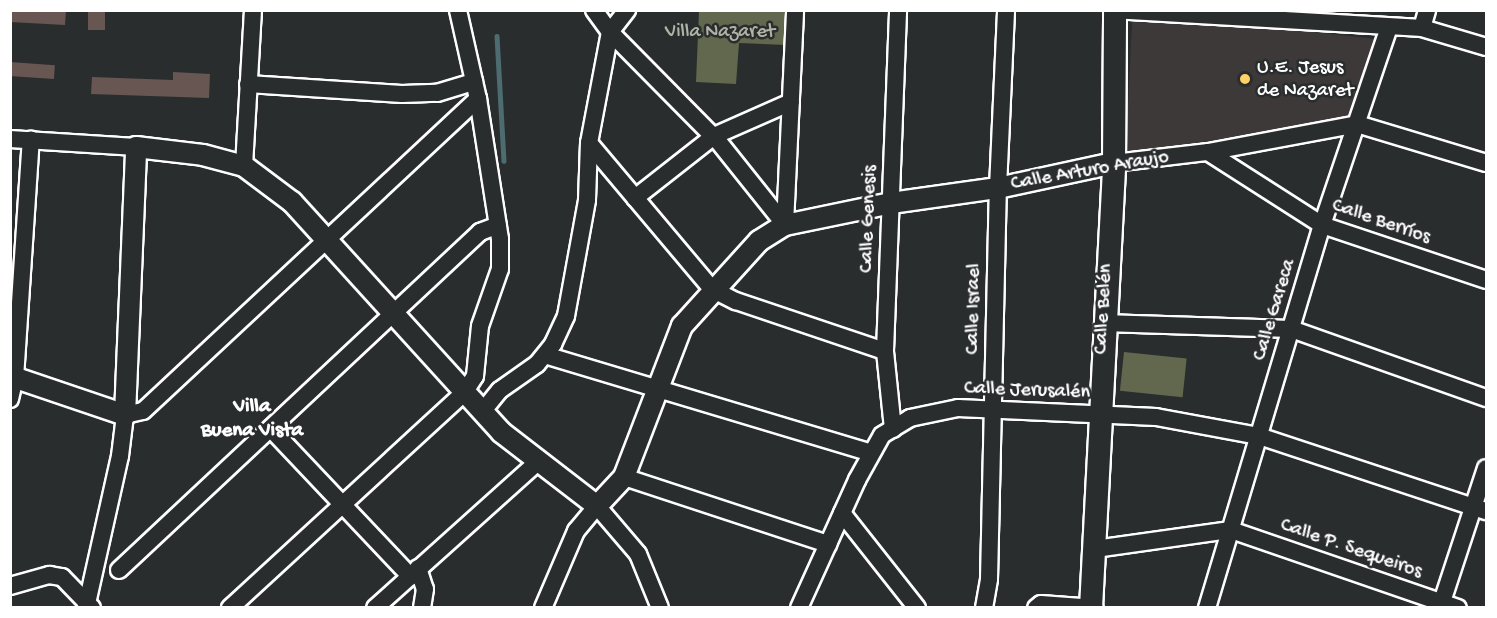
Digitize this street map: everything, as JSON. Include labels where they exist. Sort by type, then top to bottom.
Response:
[{"type":"main road","name":"Calle Belén","points":[[1092,607],[1103,323],[1114,163],[1114,11]]},
{"type":"street","points":[[244,166],[253,10]]},
{"type":"street","points":[[230,608],[341,503],[464,393],[475,376],[480,326],[500,269],[498,225],[478,99],[458,10]]},
{"type":"street","points":[[594,10],[610,32],[714,136],[785,225]]},
{"type":"street","points":[[482,412],[500,390],[544,354],[567,316],[587,200],[589,143],[610,32],[627,10]]},
{"type":"street","points":[[785,225],[795,10]]},
{"type":"street","name":"Calle Genesis","points":[[893,429],[885,351],[898,10]]},
{"type":"street","name":"Calle Israel","points":[[984,608],[989,579],[998,188],[1006,10]]},
{"type":"street","points":[[1422,28],[1427,10]]},
{"type":"street","points":[[1114,11],[1422,28],[1486,48]]},
{"type":"street","name":"Calle Gareca","points":[[1207,608],[1322,225],[1389,27]]},
{"type":"street","points":[[248,84],[402,94],[437,93],[474,82]]},
{"type":"street","points":[[13,377],[125,415],[143,411],[478,99]]},
{"type":"street","points":[[635,198],[714,136],[791,102]]},
{"type":"street","name":"Calle Arturo Araujo","points":[[624,477],[659,391],[682,326],[712,289],[759,241],[785,225],[891,203],[998,188],[1114,163],[1208,152],[1357,124],[1486,163]]},
{"type":"street","points":[[10,139],[136,147],[203,155],[244,166],[292,202],[482,412],[539,461],[597,506],[638,554],[661,607]]},
{"type":"street","points":[[10,399],[31,140]]},
{"type":"street","points":[[589,143],[712,289],[736,301],[885,351]]},
{"type":"street","points":[[88,606],[125,415],[136,147]]},
{"type":"street","name":"Calle Berríos","points":[[1208,152],[1322,225],[1486,280]]},
{"type":"street","points":[[119,570],[272,430],[480,232],[498,225]]},
{"type":"street","points":[[1103,323],[1291,329],[1486,398]]},
{"type":"street","points":[[544,354],[659,391],[872,453]]},
{"type":"street","name":"Calle Jerusalén","points":[[799,608],[842,513],[882,435],[910,418],[958,408],[1156,417],[1259,436],[1480,509]]},
{"type":"street","points":[[272,430],[341,503],[414,572],[425,589],[422,608]]},
{"type":"street","points":[[375,608],[539,461]]},
{"type":"street","points":[[1441,604],[1480,509],[1486,468]]},
{"type":"street","points":[[543,608],[576,531],[624,477],[828,544]]},
{"type":"street","points":[[842,513],[917,608]]},
{"type":"street","points":[[1095,549],[1231,530]]},
{"type":"street","name":"Calle P. Sequeiros","points":[[1231,530],[1458,608]]},
{"type":"street","points":[[10,586],[49,575],[62,577],[88,606]]},
{"type":"street","points":[[1036,608],[1041,604],[1092,607]]},
{"type":"shaded area","name":"U.E. Jesus de Nazaret","points":[[1132,22],[1259,26],[1376,39],[1346,119],[1126,154]]},
{"type":"green space","name":"Villa Nazaret","points":[[699,11],[789,11],[787,45],[739,43],[736,84],[696,82]]},
{"type":"green space","points":[[1124,352],[1187,359],[1183,397],[1120,391]]},
{"type":"building","points":[[10,10],[66,10],[65,25],[10,22]]},
{"type":"building","points":[[88,10],[105,10],[105,30],[88,30]]},
{"type":"building","points":[[10,62],[55,65],[54,79],[10,76]]},
{"type":"building","points":[[173,72],[210,74],[209,98],[91,94],[92,77],[173,80]]},
{"type":"waterway","points":[[497,36],[504,161]]},
{"type":"place","name":"U.E. Jesus de Nazaret","points":[[1245,79]]},
{"type":"district","name":"Villa Buena Vista","points":[[252,420]]}]
